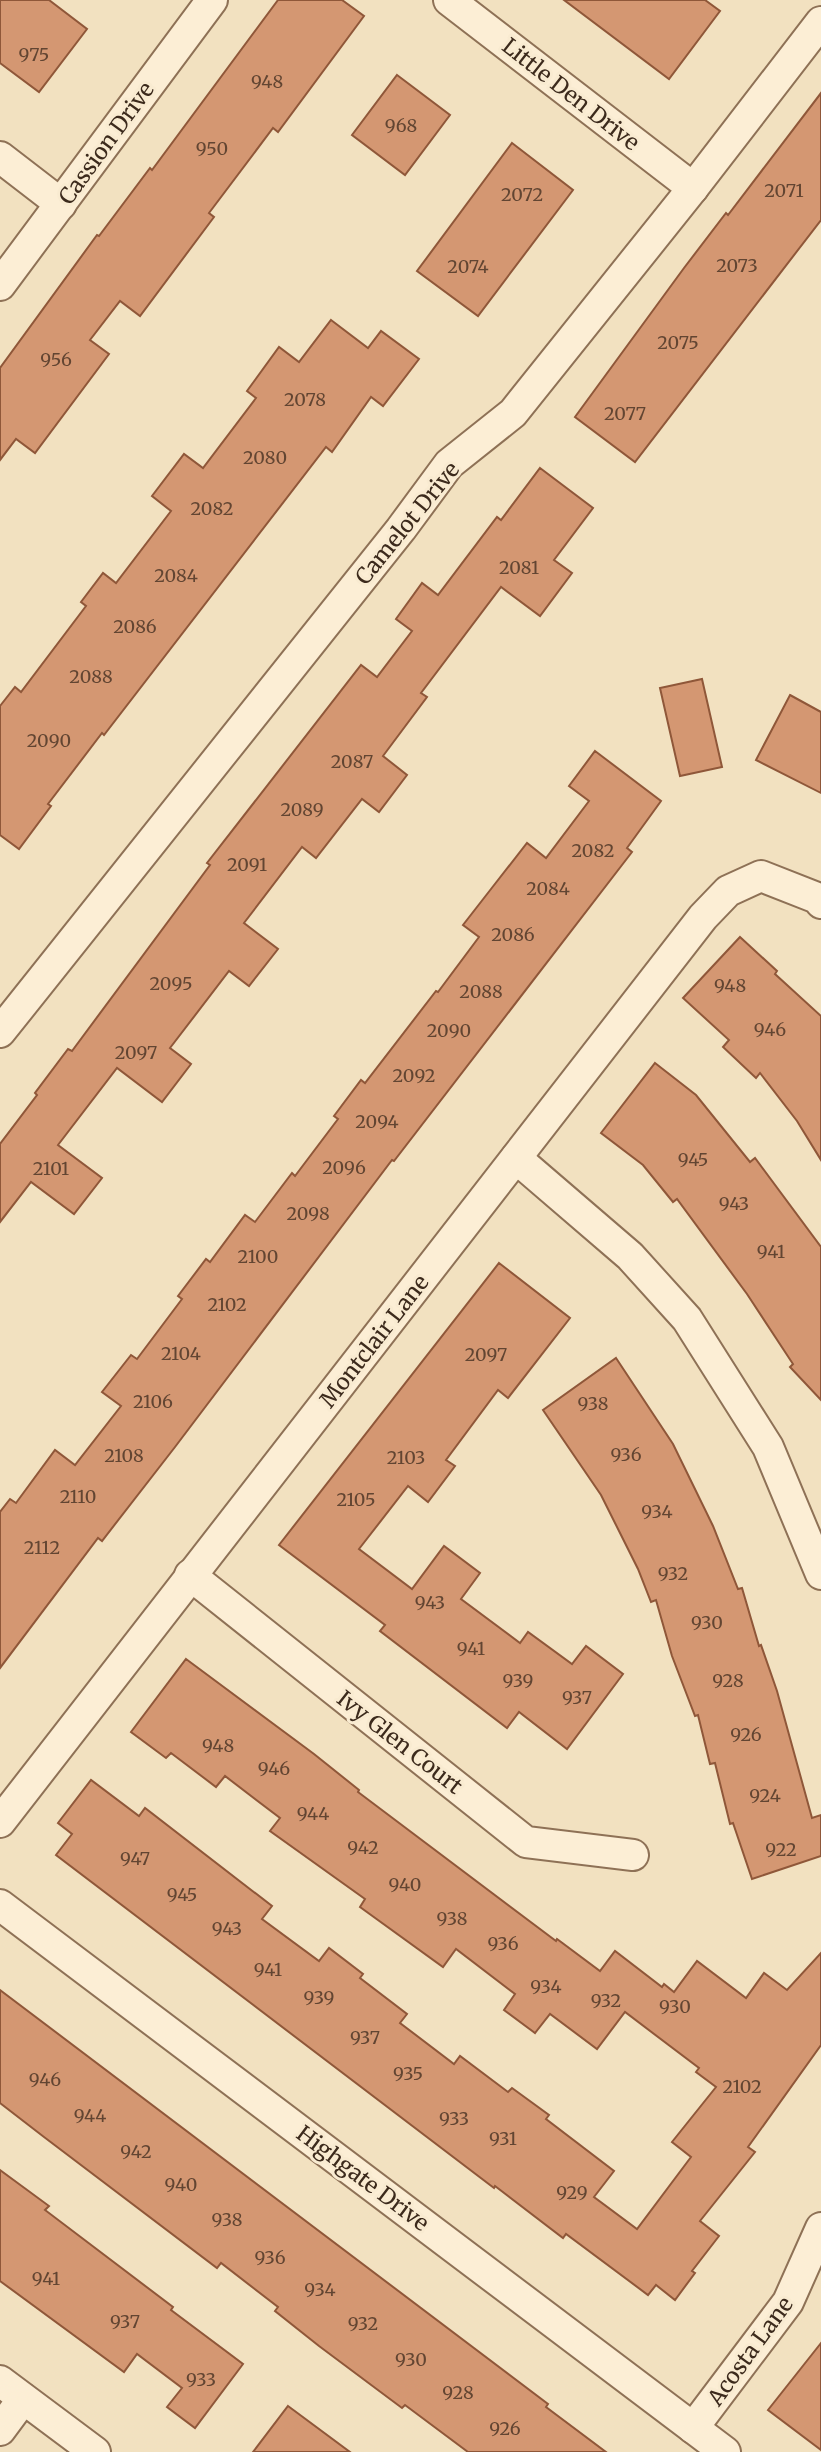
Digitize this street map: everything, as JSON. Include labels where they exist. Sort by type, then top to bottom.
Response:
[{"type":"street","name":"Cassion Drive","points":[[0,285],[212,0]]},
{"type":"street","name":"Little Den Drive","points":[[449,0],[693,188]]},
{"type":"street","name":"Camelot Drive","points":[[0,1032],[401,529],[449,464],[513,413],[821,22]]},
{"type":"street","points":[[0,157],[61,204]]},
{"type":"street","name":"Montclair Lane","points":[[0,1822],[703,917],[728,891],[761,876],[817,898],[821,903]]},
{"type":"street","points":[[516,1158],[630,1256],[687,1319],[768,1447],[821,1574]]},
{"type":"street","name":"Ivy Glen Court","points":[[190,1575],[526,1842],[633,1855]]},
{"type":"street","name":"Highgate Drive","points":[[0,1905],[725,2452]]},
{"type":"street","name":"Acosta Lane","points":[[693,2428],[788,2302],[821,2228]]},
{"type":"street","points":[[0,2430],[12,2390],[95,2452]]},
{"type":"building","points":[[0,0],[49,0],[87,29],[39,92],[0,63]]},
{"type":"building","points":[[278,0],[342,0],[364,16],[278,132],[273,128],[209,213],[214,217],[140,316],[120,301],[90,340],[109,354],[35,453],[16,439],[0,460],[0,368],[97,235],[150,168],[152,170]]},
{"type":"building","points":[[564,0],[705,0],[720,11],[669,79]]},
{"type":"building","points":[[397,75],[450,115],[405,175],[352,135]]},
{"type":"building","points":[[821,93],[821,220],[635,462],[575,417],[684,268]]},
{"type":"building","points":[[512,143],[573,190],[478,316],[417,271]]},
{"type":"building","points":[[331,320],[368,348],[381,331],[419,359],[383,406],[371,397],[332,452],[326,447],[104,735],[102,733],[48,804],[51,806],[19,849],[0,835],[0,706],[15,687],[21,692],[86,606],[81,602],[103,573],[116,583],[171,511],[152,496],[184,454],[203,468],[256,398],[247,391],[279,347],[299,362]]},
{"type":"building","points":[[540,468],[593,508],[554,560],[572,573],[540,616],[501,587],[421,693],[427,697],[383,756],[407,775],[379,812],[362,799],[316,858],[302,847],[244,923],[278,949],[249,986],[229,971],[170,1048],[191,1064],[162,1102],[117,1068],[58,1145],[102,1178],[74,1214],[31,1182],[0,1222],[0,1144],[37,1095],[35,1093],[68,1049],[72,1051],[210,865],[207,863],[361,665],[377,677],[412,631],[396,619],[422,583],[438,595],[497,517],[501,520]]},
{"type":"building","points":[[702,679],[722,767],[680,776],[660,688]]},
{"type":"building","points":[[790,695],[821,712],[821,793],[756,760]]},
{"type":"building","points":[[595,751],[661,801],[627,848],[632,852],[392,1160],[175,1447],[102,1541],[98,1538],[0,1668],[0,1512],[10,1499],[16,1503],[55,1450],[75,1465],[121,1406],[102,1392],[131,1355],[137,1359],[182,1299],[178,1296],[206,1259],[210,1262],[245,1215],[255,1222],[292,1173],[295,1176],[338,1119],[334,1116],[361,1080],[365,1083],[438,992],[479,937],[463,925],[527,843],[546,858],[589,801],[569,786]]},
{"type":"building","points":[[740,937],[821,1016],[821,1160],[797,1121],[760,1073],[756,1078],[723,1047],[729,1040],[683,998]]},
{"type":"building","points":[[655,1063],[696,1095],[750,1162],[755,1158],[821,1247],[821,1400],[790,1367],[793,1364],[747,1294],[677,1199],[673,1202],[643,1165],[601,1133]]},
{"type":"building","points":[[499,1263],[570,1318],[508,1398],[498,1390],[446,1460],[455,1466],[428,1502],[408,1486],[359,1549],[412,1589],[444,1546],[480,1573],[461,1599],[520,1643],[528,1632],[572,1664],[586,1646],[623,1674],[567,1749],[519,1712],[507,1728],[380,1631],[385,1625],[279,1545]]},
{"type":"building","points":[[616,1358],[673,1444],[713,1526],[738,1589],[742,1588],[759,1646],[777,1691],[812,1818],[821,1815],[821,1856],[752,1879],[733,1823],[730,1824],[715,1763],[710,1764],[698,1715],[695,1716],[672,1656],[656,1600],[651,1602],[601,1495],[543,1410]]},
{"type":"building","points":[[186,1659],[314,1754],[358,1792],[600,1971],[615,1951],[662,1987],[664,1984],[674,1992],[697,1961],[746,1998],[764,1973],[787,1990],[821,1953],[821,2045],[748,2147],[755,2152],[700,2221],[719,2236],[692,2271],[695,2273],[675,2300],[656,2285],[648,2295],[566,2234],[563,2238],[56,1855],[72,1834],[58,1823],[91,1780],[139,1816],[145,1808],[272,1906],[262,1919],[319,1961],[329,1948],[363,1974],[360,1978],[407,2014],[400,2023],[454,2064],[460,2056],[508,2092],[512,2088],[549,2115],[546,2119],[614,2171],[594,2197],[637,2229],[691,2157],[672,2142],[716,2087],[696,2072],[699,2068],[625,2012],[597,2049],[550,2014],[535,2033],[504,2010],[515,1994],[456,1949],[443,1967],[360,1907],[365,1899],[270,1831],[280,1818],[225,1776],[216,1787],[171,1753],[166,1758],[131,1732]]},
{"type":"building","points":[[0,1990],[548,2404],[546,2407],[606,2452],[468,2452],[405,2405],[402,2408],[319,2346],[275,2311],[278,2307],[221,2263],[217,2268],[44,2137],[0,2103]]},
{"type":"building","points":[[0,2170],[49,2206],[45,2210],[243,2364],[195,2428],[167,2407],[182,2388],[137,2354],[124,2372],[0,2281]]},
{"type":"building","points":[[821,2343],[821,2450],[768,2410]]},
{"type":"building","points":[[288,2406],[350,2452],[253,2452]]}]
